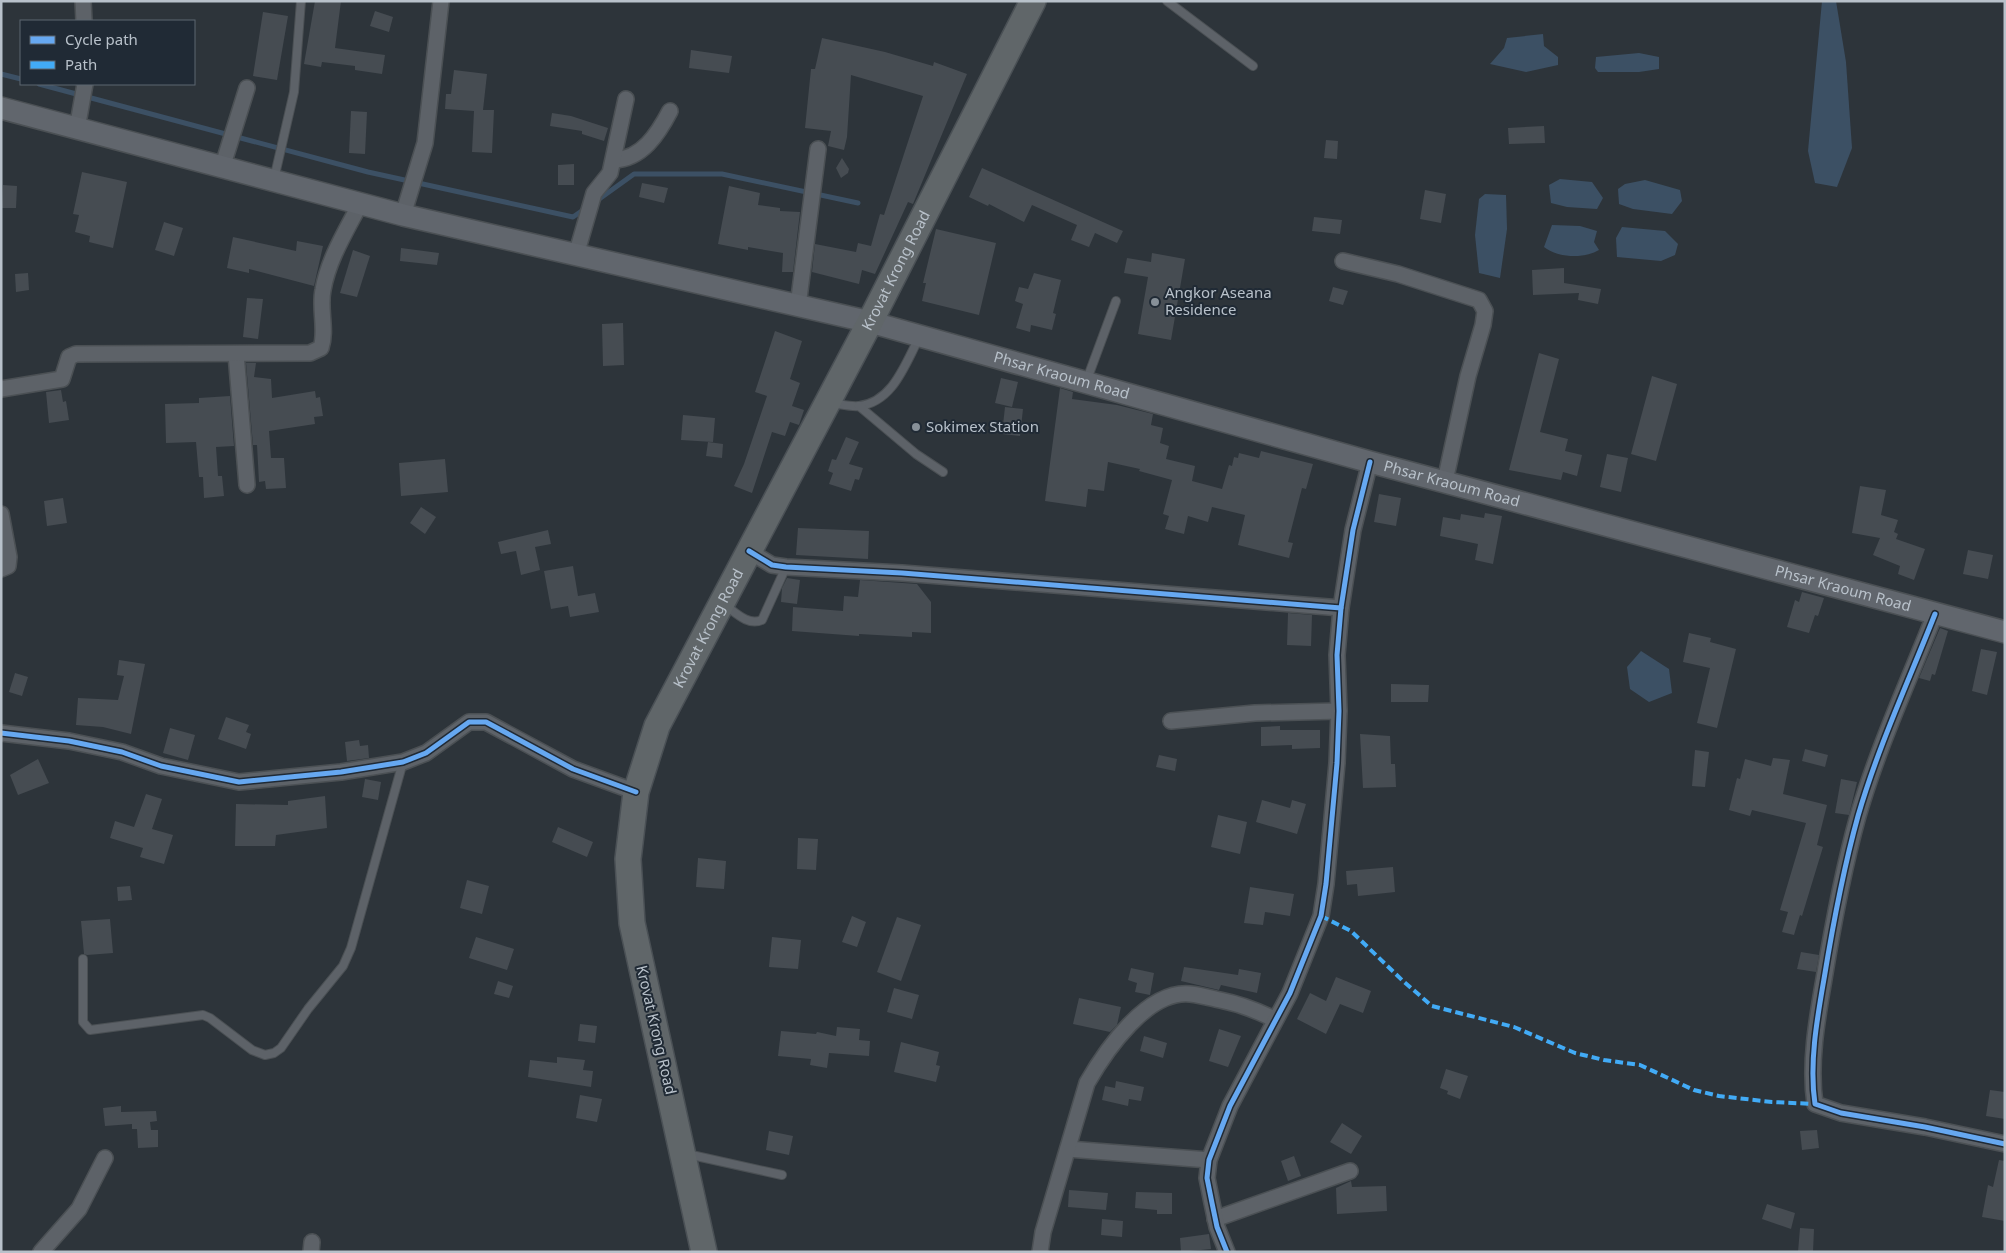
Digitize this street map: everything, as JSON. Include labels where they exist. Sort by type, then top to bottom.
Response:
[{"type":"highway","name":"Krovat Krong Road","points":[[704,1252],[684,1153],[632,923],[628,860],[636,792],[658,726],[870,322],[1033,1]]},
{"type":"main road","name":"Phsar Kraoum Road","points":[[1,108],[78,123],[222,168],[276,172],[360,204],[407,206],[576,255],[870,322],[1085,384],[1370,462],[2005,632]]},
{"type":"street","points":[[84,1],[84,20]]},
{"type":"street","points":[[407,206],[425,143],[441,1]]},
{"type":"street","points":[[78,123],[85,86]]},
{"type":"street","points":[[222,168],[247,88]]},
{"type":"street","points":[[576,255],[596,189],[610,173],[626,100]]},
{"type":"street","points":[[614,160],[627,160],[635,156],[657,135],[670,111]]},
{"type":"street","points":[[798,306],[818,149]]},
{"type":"street","points":[[1,388],[62,379],[69,357],[76,354],[299,354],[310,353],[320,348],[324,339],[320,306],[323,287],[334,256],[360,204]]},
{"type":"street","points":[[1343,261],[1398,274],[1479,300],[1485,311],[1445,482]]},
{"type":"street","points":[[236,354],[247,485]]},
{"type":"street","points":[[1226,1252],[1215,1219],[1207,1178],[1209,1160],[1230,1106],[1260,1052],[1274,1019],[1290,993],[1321,916],[1333,808],[1339,711],[1337,655],[1342,608],[1353,530],[1370,462]]},
{"type":"street","points":[[1,514],[9,557],[8,566],[1,570]]},
{"type":"street","points":[[749,551],[772,565],[786,567],[902,573],[1342,608]]},
{"type":"street","points":[[1935,614],[1883,745],[1859,814],[1839,886],[1821,997],[1812,1086],[1816,1104],[1841,1113],[1925,1127],[2005,1144]]},
{"type":"street","points":[[1171,721],[1255,713],[1339,711]]},
{"type":"street","points":[[1,733],[69,741],[122,752],[161,766],[239,782],[341,772],[403,762],[426,753],[469,722],[486,722],[573,769],[636,792]]},
{"type":"street","points":[[1040,1252],[1043,1232],[1087,1083],[1099,1062],[1129,1024],[1160,1001],[1189,994],[1250,1006],[1274,1019]]},
{"type":"street","points":[[1068,1149],[1209,1160]]},
{"type":"street","points":[[41,1252],[79,1209],[105,1158]]},
{"type":"street","points":[[1215,1219],[1350,1171]]},
{"type":"lane","points":[[276,172],[294,92],[301,1]]},
{"type":"lane","points":[[1167,1],[1254,66]]},
{"type":"lane","points":[[1085,384],[1116,301]]},
{"type":"lane","points":[[826,403],[859,406],[883,397],[894,386],[920,336]]},
{"type":"lane","points":[[859,406],[916,454],[943,472]]},
{"type":"lane","points":[[722,603],[750,622],[762,620],[786,567]]},
{"type":"lane","points":[[83,959],[83,1022],[90,1030],[203,1015],[210,1018],[252,1050],[265,1055],[274,1053],[282,1048],[308,1010],[343,966],[351,948],[403,762]]},
{"type":"lane","points":[[684,1153],[782,1175]]},
{"type":"water","points":[[1822,1],[1836,1],[1846,62],[1852,148],[1837,187],[1815,183],[1808,151]]},
{"type":"water","points":[[1543,34],[1544,46],[1558,57],[1558,65],[1526,72],[1490,64],[1504,48],[1507,38]]},
{"type":"water","points":[[1639,53],[1659,57],[1659,69],[1639,72],[1598,72],[1595,68],[1596,57]]},
{"type":"water","points":[[1560,179],[1592,182],[1603,198],[1597,209],[1567,207],[1551,203],[1549,185]]},
{"type":"water","points":[[1645,180],[1680,190],[1682,201],[1672,214],[1633,209],[1619,204],[1618,189],[1625,184]]},
{"type":"water","points":[[1485,194],[1506,195],[1507,229],[1500,278],[1479,273],[1475,235],[1479,199]]},
{"type":"water","points":[[1552,225],[1580,226],[1597,231],[1594,242],[1599,250],[1579,256],[1564,255],[1550,251],[1544,247]]},
{"type":"water","points":[[1622,227],[1665,231],[1678,244],[1675,255],[1661,261],[1617,257],[1616,238]]},
{"type":"water","points":[[1641,651],[1669,669],[1672,693],[1649,702],[1630,689],[1627,667]]},
{"type":"building","points":[[315,1],[341,1],[335,48],[385,55],[382,74],[355,70],[355,66],[322,62],[321,67],[304,64]]},
{"type":"building","points":[[375,11],[393,17],[389,32],[370,26]]},
{"type":"building","points":[[263,12],[288,16],[277,80],[253,76]]},
{"type":"building","points":[[822,38],[885,52],[933,66],[934,62],[967,74],[913,204],[908,202],[875,274],[862,270],[859,284],[812,272],[815,244],[856,252],[858,243],[871,246],[880,214],[884,215],[923,96],[851,75],[847,137],[844,150],[828,146],[831,131],[805,128],[811,69],[815,69]]},
{"type":"building","points":[[691,50],[732,56],[729,73],[689,68]]},
{"type":"building","points":[[454,70],[487,74],[483,110],[494,110],[492,153],[472,152],[474,111],[445,109],[446,94],[451,94]]},
{"type":"building","points":[[351,111],[367,112],[365,154],[349,153]]},
{"type":"building","points":[[552,113],[571,116],[608,128],[604,141],[582,134],[582,131],[550,126]]},
{"type":"building","points":[[1544,126],[1545,143],[1509,144],[1508,128]]},
{"type":"building","points":[[1326,140],[1338,141],[1337,159],[1324,158]]},
{"type":"building","points":[[842,158],[849,169],[848,173],[841,178],[836,168]]},
{"type":"building","points":[[574,164],[574,185],[558,185],[558,165]]},
{"type":"building","points":[[982,168],[1123,231],[1117,243],[1095,233],[1089,247],[1071,240],[1077,225],[1032,205],[1024,222],[989,204],[988,206],[969,197]]},
{"type":"building","points":[[82,172],[127,182],[113,248],[89,242],[90,236],[75,232],[79,215],[73,214]]},
{"type":"building","points":[[642,183],[668,188],[664,203],[639,197]]},
{"type":"building","points":[[3,185],[17,186],[16,208],[2,208]]},
{"type":"building","points":[[729,186],[760,193],[758,205],[780,208],[780,211],[800,212],[793,272],[782,272],[783,253],[748,247],[748,250],[718,244]]},
{"type":"building","points":[[1425,190],[1446,194],[1441,223],[1420,219]]},
{"type":"building","points":[[1314,217],[1342,220],[1340,234],[1312,231]]},
{"type":"building","points":[[164,222],[183,228],[174,256],[155,250]]},
{"type":"building","points":[[936,229],[996,243],[979,315],[922,301],[926,283],[923,283]]},
{"type":"building","points":[[233,237],[296,251],[297,241],[323,246],[314,286],[249,269],[249,273],[227,268]]},
{"type":"building","points":[[401,248],[439,253],[437,265],[400,261]]},
{"type":"building","points":[[353,250],[370,256],[357,297],[340,293]]},
{"type":"building","points":[[1152,253],[1185,259],[1171,340],[1138,334],[1148,277],[1124,273],[1127,258],[1151,262]]},
{"type":"building","points":[[1564,268],[1564,283],[1601,289],[1598,304],[1578,300],[1579,293],[1533,295],[1532,270]]},
{"type":"building","points":[[28,273],[29,290],[16,292],[15,274]]},
{"type":"building","points":[[1034,273],[1061,280],[1053,313],[1056,314],[1052,330],[1031,325],[1030,332],[1016,328],[1023,304],[1015,301],[1019,287],[1028,289]]},
{"type":"building","points":[[1333,287],[1348,291],[1343,305],[1329,301]]},
{"type":"building","points":[[247,298],[263,299],[258,339],[243,337]]},
{"type":"building","points":[[623,323],[624,365],[603,366],[602,324]]},
{"type":"building","points":[[775,331],[802,341],[790,379],[800,383],[792,406],[804,410],[799,425],[790,422],[785,436],[772,432],[752,493],[734,486],[744,464],[767,396],[755,392]]},
{"type":"building","points":[[1539,353],[1559,359],[1540,432],[1568,439],[1565,451],[1582,455],[1577,476],[1563,472],[1561,480],[1509,470]]},
{"type":"building","points":[[246,363],[256,363],[254,377],[271,379],[272,398],[315,391],[316,398],[320,397],[323,416],[314,417],[315,424],[269,431],[271,458],[284,458],[286,488],[266,489],[265,481],[259,482],[257,445],[253,445]]},
{"type":"building","points":[[1652,376],[1677,384],[1656,461],[1631,454]]},
{"type":"building","points":[[1001,378],[1018,382],[1012,407],[995,403]]},
{"type":"building","points":[[1060,388],[1073,392],[1072,399],[1117,405],[1153,414],[1151,425],[1163,428],[1160,443],[1169,446],[1166,459],[1195,466],[1192,481],[1222,489],[1229,465],[1232,466],[1234,457],[1238,458],[1239,453],[1259,458],[1261,451],[1313,464],[1306,489],[1302,488],[1288,542],[1293,543],[1289,558],[1238,545],[1245,515],[1212,507],[1208,522],[1188,516],[1184,534],[1165,529],[1169,516],[1163,514],[1172,480],[1139,471],[1140,469],[1108,462],[1104,491],[1088,489],[1086,507],[1045,501]]},
{"type":"building","points":[[61,390],[63,402],[66,401],[69,420],[49,423],[46,392]]},
{"type":"building","points":[[230,396],[234,446],[216,447],[218,476],[222,476],[224,496],[204,498],[203,477],[199,477],[196,442],[166,443],[165,404],[199,403],[199,398]]},
{"type":"building","points":[[1005,407],[1023,409],[1020,436],[1002,434]]},
{"type":"building","points":[[683,415],[715,418],[713,442],[681,440]]},
{"type":"building","points":[[846,437],[859,442],[849,464],[863,468],[859,480],[855,479],[851,491],[829,484],[833,473],[828,471],[832,459],[836,460]]},
{"type":"building","points":[[708,442],[723,444],[722,458],[706,456]]},
{"type":"building","points":[[1607,454],[1628,458],[1621,492],[1600,487]]},
{"type":"building","points":[[445,459],[448,492],[401,496],[399,463]]},
{"type":"building","points":[[1860,486],[1886,490],[1881,515],[1898,520],[1894,532],[1898,534],[1896,539],[1925,549],[1914,580],[1898,574],[1900,566],[1873,555],[1880,538],[1852,533]]},
{"type":"building","points":[[1379,494],[1401,498],[1396,526],[1374,522]]},
{"type":"building","points":[[63,498],[67,523],[47,526],[44,501]]},
{"type":"building","points":[[421,507],[436,517],[425,534],[410,523]]},
{"type":"building","points":[[1485,513],[1502,516],[1493,564],[1475,560],[1478,544],[1440,536],[1443,517],[1460,520],[1461,514],[1484,518]]},
{"type":"building","points":[[798,528],[869,531],[868,559],[796,555]]},
{"type":"building","points":[[548,530],[551,544],[535,547],[540,570],[521,575],[516,551],[501,554],[498,542]]},
{"type":"building","points":[[1968,550],[1993,555],[1988,579],[1963,574]]},
{"type":"building","points":[[573,566],[578,596],[595,593],[599,612],[570,617],[568,606],[551,609],[544,571]]},
{"type":"building","points":[[787,578],[800,580],[797,604],[781,602],[782,588]]},
{"type":"building","points":[[860,580],[917,584],[931,602],[931,633],[912,632],[912,637],[859,634],[859,636],[792,631],[793,607],[843,611],[844,596],[858,597]]},
{"type":"building","points":[[1802,592],[1824,598],[1818,616],[1815,615],[1809,633],[1787,627],[1795,600],[1799,602]]},
{"type":"building","points":[[1288,613],[1312,615],[1311,646],[1287,645]]},
{"type":"building","points":[[1940,628],[1948,631],[1935,675],[1932,674],[1930,681],[1919,678]]},
{"type":"building","points":[[1689,633],[1711,638],[1710,642],[1736,649],[1717,728],[1697,723],[1710,668],[1683,662]]},
{"type":"building","points":[[1981,649],[1997,652],[1987,695],[1972,691]]},
{"type":"building","points":[[119,660],[145,664],[131,734],[103,727],[76,725],[78,698],[118,700],[124,676],[117,675]]},
{"type":"building","points":[[15,673],[28,677],[22,696],[9,692]]},
{"type":"building","points":[[1391,684],[1429,685],[1428,702],[1391,702]]},
{"type":"building","points":[[226,717],[249,725],[246,732],[251,734],[246,749],[218,739]]},
{"type":"building","points":[[1280,726],[1280,730],[1320,730],[1320,748],[1292,749],[1292,745],[1261,746],[1261,727]]},
{"type":"building","points":[[170,728],[195,735],[188,760],[163,753]]},
{"type":"building","points":[[1360,734],[1390,736],[1391,764],[1395,764],[1396,787],[1363,788]]},
{"type":"building","points":[[359,740],[360,746],[368,745],[369,758],[347,761],[345,742]]},
{"type":"building","points":[[1805,749],[1828,755],[1825,767],[1802,761]]},
{"type":"building","points":[[1695,750],[1709,752],[1705,787],[1692,786]]},
{"type":"building","points":[[1159,755],[1177,759],[1175,771],[1156,767]]},
{"type":"building","points":[[1773,758],[1790,760],[1783,794],[1827,805],[1817,845],[1823,847],[1802,916],[1800,915],[1794,935],[1782,932],[1788,912],[1780,910],[1806,823],[1752,810],[1750,816],[1729,810],[1737,778],[1740,779],[1745,759],[1771,766]]},
{"type":"building","points":[[38,759],[49,783],[18,795],[10,775]]},
{"type":"building","points":[[365,779],[381,782],[378,800],[362,797]]},
{"type":"building","points":[[1841,779],[1857,782],[1849,815],[1835,813]]},
{"type":"building","points":[[146,794],[162,799],[152,829],[173,835],[164,864],[140,857],[143,848],[110,838],[115,821],[134,827]]},
{"type":"building","points":[[325,796],[327,828],[276,835],[275,846],[235,846],[236,804],[288,805],[288,801]]},
{"type":"building","points":[[1262,800],[1290,808],[1292,800],[1306,804],[1297,834],[1256,822]]},
{"type":"building","points":[[1218,815],[1247,822],[1240,854],[1211,847]]},
{"type":"building","points":[[558,827],[593,842],[587,857],[552,842]]},
{"type":"building","points":[[798,838],[818,839],[816,870],[797,869]]},
{"type":"building","points":[[698,858],[726,861],[724,889],[696,887]]},
{"type":"building","points":[[1393,867],[1395,892],[1358,896],[1357,884],[1347,885],[1346,871]]},
{"type":"building","points":[[467,880],[489,886],[482,914],[460,908]]},
{"type":"building","points":[[130,886],[132,900],[118,901],[117,887]]},
{"type":"building","points":[[1250,887],[1294,894],[1290,916],[1265,912],[1263,925],[1244,923]]},
{"type":"building","points":[[852,916],[866,922],[857,947],[842,942]]},
{"type":"building","points":[[897,917],[921,925],[901,981],[877,972]]},
{"type":"building","points":[[110,919],[113,953],[84,954],[81,921]]},
{"type":"building","points":[[476,937],[514,949],[507,970],[469,958]]},
{"type":"building","points":[[772,937],[801,940],[798,969],[769,967]]},
{"type":"building","points":[[1801,952],[1819,955],[1816,972],[1797,969]]},
{"type":"building","points":[[1184,967],[1238,975],[1239,969],[1261,973],[1257,993],[1221,985],[1219,990],[1181,981]]},
{"type":"building","points":[[1131,968],[1154,973],[1150,995],[1135,992],[1137,983],[1128,980]]},
{"type":"building","points":[[1336,977],[1371,991],[1363,1013],[1340,1004],[1326,1034],[1297,1019],[1310,993],[1326,1001]]},
{"type":"building","points":[[498,981],[513,986],[509,998],[494,994]]},
{"type":"building","points":[[894,988],[919,995],[912,1019],[887,1012]]},
{"type":"building","points":[[1079,998],[1121,1007],[1117,1025],[1110,1032],[1073,1024]]},
{"type":"building","points":[[580,1024],[597,1026],[595,1043],[578,1041]]},
{"type":"building","points":[[837,1027],[860,1029],[859,1040],[870,1041],[869,1056],[829,1053],[827,1068],[810,1065],[811,1059],[778,1056],[781,1031],[816,1034],[817,1032],[836,1036]]},
{"type":"building","points":[[1219,1029],[1241,1036],[1228,1067],[1209,1061]]},
{"type":"building","points":[[1144,1036],[1167,1043],[1163,1058],[1140,1051]]},
{"type":"building","points":[[901,1042],[939,1052],[936,1065],[940,1066],[936,1082],[894,1072]]},
{"type":"building","points":[[557,1057],[585,1060],[583,1070],[593,1071],[591,1087],[528,1077],[530,1060],[557,1063]]},
{"type":"building","points":[[1446,1069],[1468,1076],[1460,1099],[1447,1094],[1448,1091],[1440,1088]]},
{"type":"building","points":[[1116,1081],[1144,1087],[1141,1101],[1129,1099],[1128,1106],[1102,1100],[1105,1086],[1115,1088]]},
{"type":"building","points":[[1990,1090],[2005,1092],[2005,1119],[1986,1116]]},
{"type":"building","points":[[580,1095],[602,1099],[597,1122],[576,1118]]},
{"type":"building","points":[[121,1106],[121,1112],[156,1111],[157,1121],[150,1122],[151,1130],[158,1130],[158,1147],[138,1148],[137,1129],[132,1129],[132,1124],[105,1126],[103,1108]]},
{"type":"building","points":[[1342,1123],[1362,1136],[1351,1154],[1330,1142]]},
{"type":"building","points":[[1817,1130],[1819,1148],[1802,1150],[1800,1131]]},
{"type":"building","points":[[769,1131],[793,1136],[789,1155],[766,1150]]},
{"type":"building","points":[[1294,1156],[1301,1176],[1288,1181],[1281,1161]]},
{"type":"building","points":[[1999,1160],[2005,1161],[2005,1221],[1982,1217],[1988,1185],[1993,1187]]},
{"type":"building","points":[[1351,1181],[1352,1187],[1386,1186],[1387,1211],[1337,1214],[1336,1188]]},
{"type":"building","points":[[1069,1190],[1108,1193],[1106,1210],[1068,1207]]},
{"type":"building","points":[[1136,1192],[1172,1193],[1172,1214],[1157,1214],[1157,1210],[1135,1208]]},
{"type":"building","points":[[1767,1204],[1795,1213],[1791,1229],[1762,1219]]},
{"type":"building","points":[[1102,1219],[1123,1221],[1122,1237],[1101,1235]]},
{"type":"building","points":[[1800,1228],[1814,1229],[1813,1252],[1798,1252]]},
{"type":"building","points":[[1209,1234],[1211,1249],[1181,1252],[1180,1238]]},
{"type":"waterway","points":[[1,74],[20,79]]},
{"type":"waterway","points":[[43,85],[368,172],[573,217],[586,208]]},
{"type":"waterway","points":[[595,202],[634,174],[722,174],[858,203]]},
{"type":"marked path","points":[[1321,916],[1351,931],[1432,1006],[1514,1027],[1575,1053],[1604,1060],[1640,1065],[1694,1090],[1719,1096],[1772,1102],[1815,1104]]},
{"type":"cycle path","points":[[1227,1252],[1217,1227],[1207,1178],[1209,1160],[1230,1106],[1290,993],[1321,916],[1326,884],[1337,763],[1339,711],[1337,655],[1341,608],[1353,530],[1370,462]]},
{"type":"cycle path","points":[[749,551],[772,565],[786,567],[902,573],[1341,608]]},
{"type":"cycle path","points":[[1935,614],[1894,714],[1858,816],[1835,917],[1821,994],[1813,1057],[1813,1089],[1815,1104],[1841,1113],[1925,1127],[2005,1144]]},
{"type":"cycle path","points":[[1,733],[69,741],[122,752],[161,766],[239,782],[341,772],[403,762],[426,753],[469,722],[486,722],[573,769],[636,792]]},
{"type":"place","name":"Angkor Aseana Residence","points":[[1155,302]]},
{"type":"place","name":"Sokimex Station","points":[[916,427]]}]
